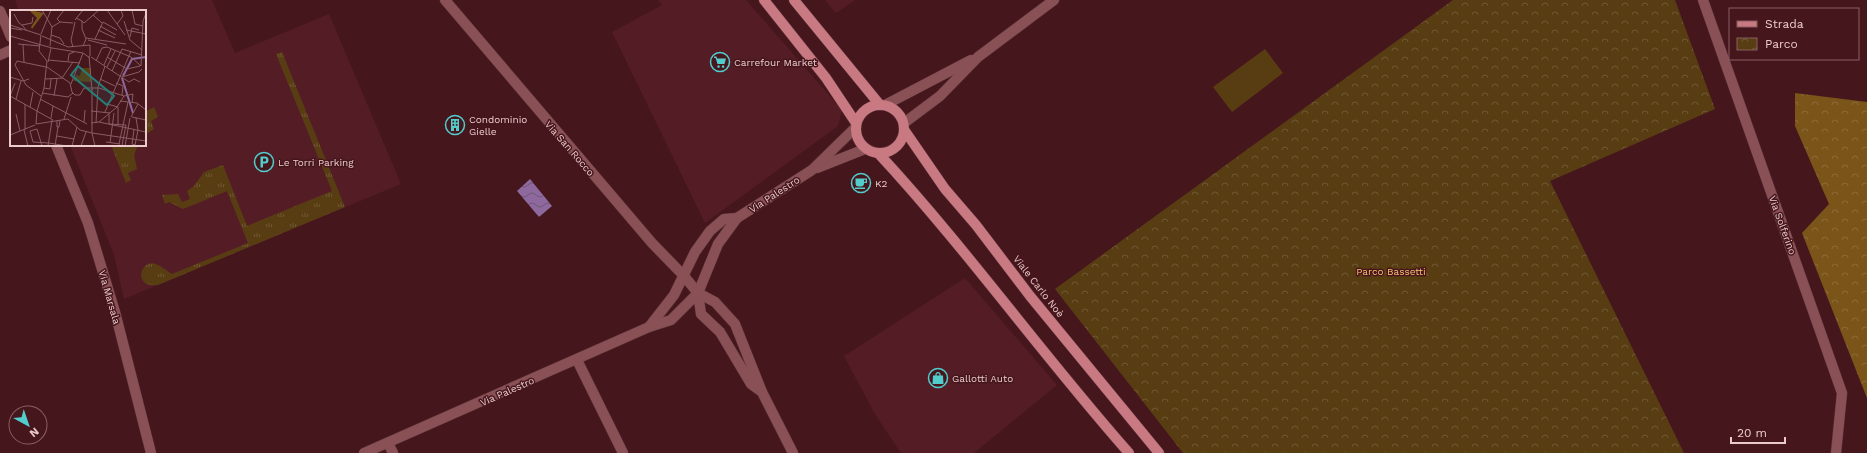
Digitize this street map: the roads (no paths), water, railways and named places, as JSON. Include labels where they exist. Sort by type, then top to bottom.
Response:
[{"type":"main road","points":[[764,0],[826,78],[856,126],[859,143],[865,149],[879,154],[888,153],[896,149],[901,142],[904,127]]},
{"type":"main road","name":"Viale Carlo Noè","points":[[794,0],[882,105],[893,108],[899,114],[904,127],[946,189],[976,225],[1030,296],[1159,453]]},
{"type":"main road","points":[[856,126],[865,110],[882,105]]},
{"type":"main road","points":[[879,154],[922,201],[1080,397],[1129,453]]},
{"type":"street","name":"Via San Rocco","points":[[445,0],[660,252],[684,276],[698,293],[716,302],[735,324],[762,392],[793,453]]},
{"type":"street","points":[[904,127],[940,96],[978,57],[1054,0]]},
{"type":"street","name":"Via Solferino","points":[[1703,0],[1842,393],[1836,453]]},
{"type":"street","points":[[0,11],[10,35]]},
{"type":"street","points":[[0,55],[10,50]]},
{"type":"street","points":[[882,105],[978,57]]},
{"type":"street","name":"Via Palestro","points":[[812,170],[856,126]]},
{"type":"street","name":"Via Marsala","points":[[56,146],[88,223],[115,312],[151,453]]},
{"type":"street","name":"Via Palestro","points":[[364,453],[649,327],[671,320],[698,293],[718,244],[737,218],[812,170],[865,149]]},
{"type":"street","name":"Via Palestro","points":[[649,327],[674,295],[696,252],[710,231],[724,219],[737,218]]},
{"type":"street","name":"Via San Rocco","points":[[698,293],[701,314],[720,332],[751,384],[762,392]]},
{"type":"street","points":[[577,360],[623,453]]},
{"type":"street","points":[[388,443],[393,453]]},
{"type":"water","points":[[530,179],[552,206],[539,217],[517,191]]},
{"type":"place","name":"Carrefour Market","points":[[720,62]]},
{"type":"place","name":"Condominio Gielle","points":[[455,125]]},
{"type":"place","name":"Le Torri Parking","points":[[264,162]]},
{"type":"place","name":"K2","points":[[861,183]]},
{"type":"place","name":"Gallotti Auto","points":[[938,378]]},
{"type":"park label","name":"Parco Bassetti","points":[[1391,271]]}]
